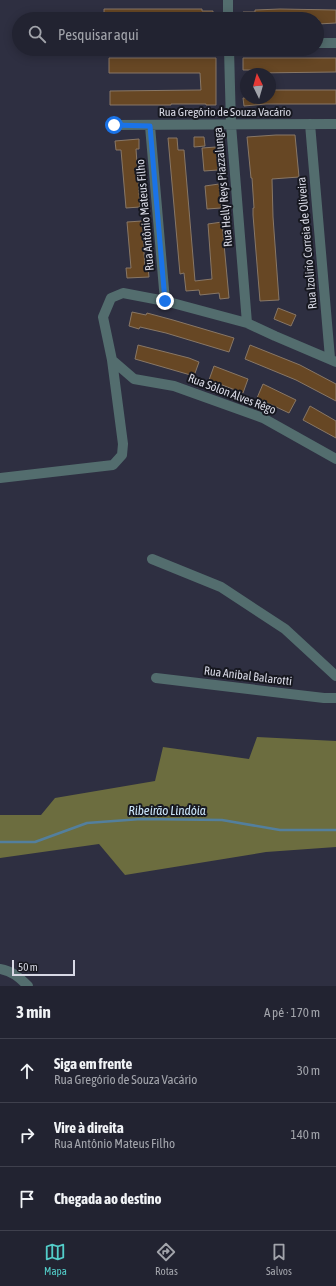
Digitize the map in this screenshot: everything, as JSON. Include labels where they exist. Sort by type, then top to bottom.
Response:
[{"type":"street","points":[[228,0],[228,12]]},
{"type":"street","points":[[324,43],[336,43]]},
{"type":"street","name":"Rua Helly Reys Piazzalunga","points":[[229,56],[231,125],[248,322]]},
{"type":"street","name":"Rua Izolirio Correia de Oliveira","points":[[310,124],[333,360]]},
{"type":"street","name":"Rua Gregório de Souza Vacário","points":[[114,125],[336,124]]},
{"type":"street","name":"Rua Antônio Mateus Filho","points":[[150,126],[165,301]]},
{"type":"street","points":[[0,478],[113,465],[122,455],[123,444],[112,360],[103,317],[111,298],[123,293],[165,301],[248,322],[275,336],[333,360]]},
{"type":"street","name":"Rua Sólon Alves Rêgo","points":[[112,360],[134,378],[174,386],[264,418],[336,459]]},
{"type":"street","points":[[152,559],[221,587],[285,630],[336,676]]},
{"type":"street","name":"Rua Anibal Balarotti","points":[[156,678],[324,698],[336,698]]},
{"type":"street","points":[[0,970],[9,971],[20,977],[28,986]]},
{"type":"green space","points":[[257,737],[336,741],[336,847],[266,852],[125,875],[99,844],[0,858],[0,815],[41,815],[55,798],[155,781],[163,747],[249,759]]},
{"type":"building","points":[[104,9],[202,9],[202,11],[213,11],[213,12],[104,12]]},
{"type":"building","points":[[255,10],[336,10],[336,23],[324,24],[324,12],[255,12]]},
{"type":"building","points":[[109,58],[216,58],[216,105],[110,105],[110,91],[201,90],[200,73],[109,73]]},
{"type":"building","points":[[243,58],[336,58],[336,72],[276,73],[276,68],[243,68]]},
{"type":"building","points":[[276,90],[336,90],[336,104],[276,104]]},
{"type":"building","points":[[244,104],[266,104],[244,106]]},
{"type":"building","points":[[295,135],[299,177],[272,179],[279,300],[260,301],[253,215],[252,178],[247,137]]},
{"type":"building","points":[[194,137],[204,137],[205,146],[194,147]]},
{"type":"building","points":[[168,138],[177,138],[178,150],[184,150],[195,281],[212,279],[208,224],[222,222],[229,298],[220,299],[219,293],[200,295],[199,290],[186,291],[184,273],[180,274]]},
{"type":"building","points":[[139,139],[139,149],[136,149],[140,207],[126,208],[121,150],[116,150],[115,141]]},
{"type":"building","points":[[216,147],[218,170],[204,171],[202,148]]},
{"type":"building","points":[[219,184],[221,208],[207,209],[205,186]]},
{"type":"building","points":[[142,221],[145,268],[148,267],[149,277],[127,278],[126,268],[131,268],[127,222]]},
{"type":"building","points":[[278,308],[296,315],[291,326],[274,319]]},
{"type":"building","points":[[132,312],[146,315],[147,313],[234,338],[229,352],[166,333],[129,326]]},
{"type":"building","points":[[138,345],[199,362],[194,376],[135,359]]},
{"type":"building","points":[[250,345],[300,365],[336,384],[336,401],[296,380],[245,359]]},
{"type":"building","points":[[214,366],[248,379],[243,393],[209,380]]},
{"type":"building","points":[[263,384],[296,400],[289,413],[257,398]]},
{"type":"building","points":[[310,406],[336,421],[336,438],[303,420]]},
{"type":"waterway","name":"Ribeirão Lindóia","points":[[0,842],[35,842],[87,823],[141,819],[222,820],[280,830],[336,830]]},
{"type":"route","points":[[114,125],[150,126],[165,301]]}]
